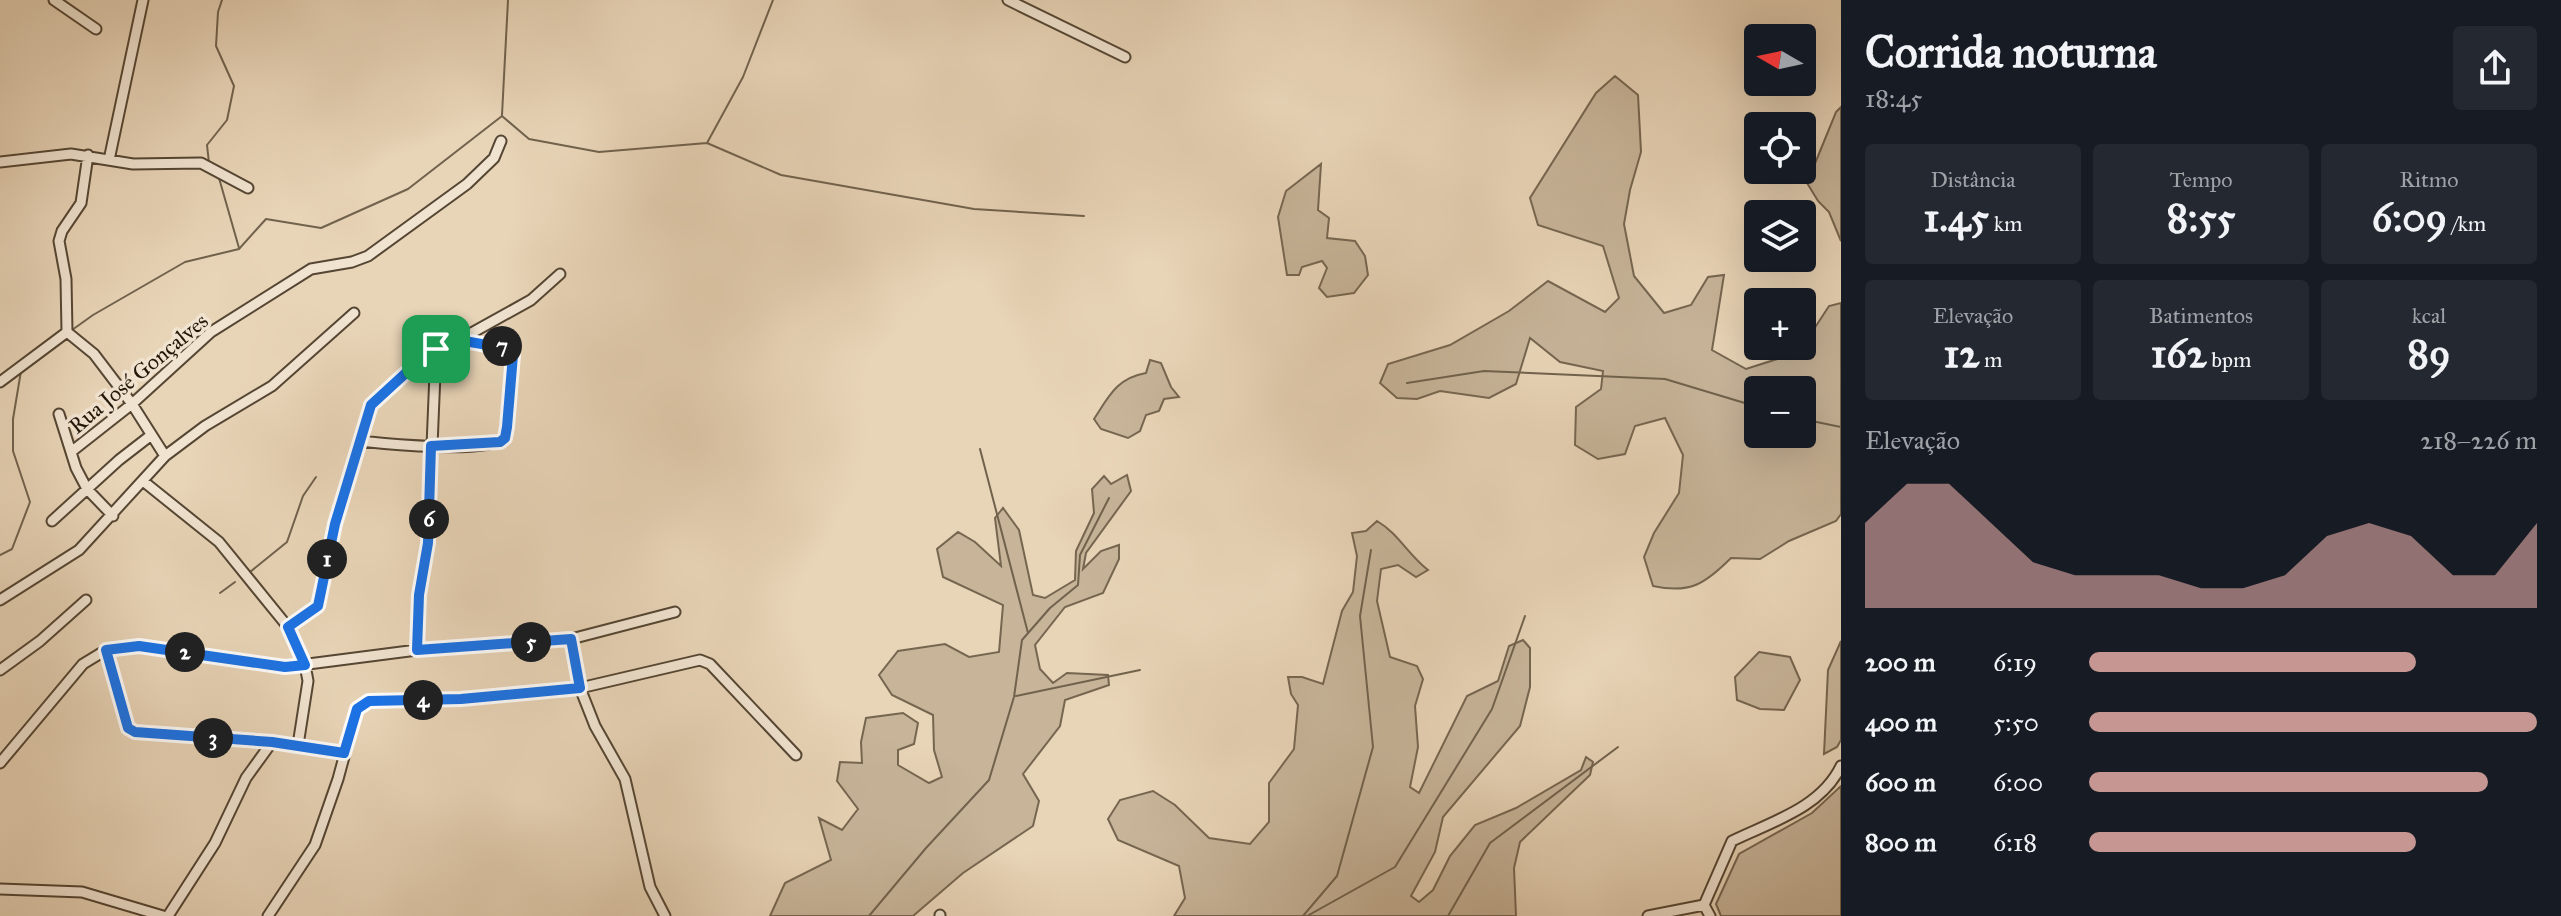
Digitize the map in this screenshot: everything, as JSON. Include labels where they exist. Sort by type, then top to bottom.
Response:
[{"type":"street","points":[[54,0],[96,29]]},
{"type":"street","points":[[109,160],[143,0]]},
{"type":"street","points":[[1008,0],[1125,57]]},
{"type":"street","name":"Rua José Gonçalves","points":[[71,452],[132,404],[211,332],[311,269],[368,256],[467,184],[494,158],[501,141]]},
{"type":"street","points":[[0,162],[71,154],[133,164],[201,163],[248,188]]},
{"type":"street","points":[[88,155],[81,203],[62,231],[59,241],[66,279],[67,332],[94,354],[132,404],[165,456]]},
{"type":"street","points":[[288,627],[318,606],[335,524],[371,405],[436,349],[459,340],[531,300],[560,274]]},
{"type":"street","points":[[0,586],[3,599],[79,550],[165,456],[205,426],[272,386],[354,313]]},
{"type":"street","points":[[0,382],[67,332]]},
{"type":"street","points":[[360,441],[431,446],[480,445],[500,442],[505,438],[513,355],[510,349],[504,347],[459,340]]},
{"type":"street","points":[[417,650],[419,595],[428,543],[436,349]]},
{"type":"street","points":[[59,414],[87,489],[113,516]]},
{"type":"street","points":[[52,521],[150,436]]},
{"type":"street","points":[[143,481],[219,542],[288,627],[305,665],[308,681],[298,745]]},
{"type":"street","points":[[0,670],[40,641],[86,600]]},
{"type":"street","points":[[0,763],[83,664],[106,650],[139,646],[285,667],[417,650],[571,639],[675,612]]},
{"type":"street","points":[[571,639],[580,688],[595,726],[625,779],[650,887],[665,916]]},
{"type":"street","points":[[106,650],[128,728],[135,732],[272,742],[344,753]]},
{"type":"street","points":[[268,916],[315,845],[338,779],[357,709],[369,701],[461,699],[580,688],[700,660],[710,664],[796,755]]},
{"type":"street","points":[[0,889],[82,892],[165,916],[215,843],[246,778],[272,742]]},
{"type":"street","points":[[1704,905],[1732,841],[1809,805],[1834,781],[1841,766]]},
{"type":"street","points":[[1648,916],[1704,905]]},
{"type":"street","points":[[1704,905],[1710,916]]},
{"type":"shaded area","points":[[1615,76],[1638,95],[1641,152],[1624,224],[1634,276],[1664,313],[1691,305],[1708,277],[1724,275],[1712,350],[1746,369],[1774,360],[1816,360],[1816,326],[1829,306],[1841,303],[1841,514],[1836,521],[1789,541],[1760,559],[1731,558],[1696,585],[1677,589],[1653,586],[1644,557],[1654,533],[1679,493],[1683,455],[1665,418],[1635,426],[1625,454],[1598,459],[1575,445],[1576,407],[1601,389],[1603,371],[1560,362],[1530,338],[1516,384],[1489,398],[1440,391],[1417,399],[1397,398],[1380,383],[1388,364],[1450,345],[1509,311],[1548,281],[1605,312],[1619,298],[1603,246],[1538,225],[1530,198],[1596,93]]},
{"type":"shaded area","points":[[1841,107],[1841,241],[1829,212],[1808,184],[1816,184],[1816,161],[1836,112]]},
{"type":"shaded area","points":[[1321,164],[1318,210],[1329,218],[1327,238],[1355,241],[1365,256],[1368,275],[1354,293],[1327,297],[1319,288],[1327,268],[1322,261],[1302,267],[1299,275],[1287,275],[1278,217],[1286,191]]},
{"type":"shaded area","points":[[1150,360],[1161,363],[1179,397],[1164,399],[1159,411],[1146,415],[1140,431],[1128,438],[1101,429],[1094,419],[1109,396],[1128,379],[1146,373]]},
{"type":"shaded area","points":[[1127,475],[1131,491],[1086,553],[1083,569],[1101,551],[1119,545],[1119,559],[1103,593],[1065,607],[1035,645],[1040,669],[1053,683],[1067,673],[1108,675],[1109,685],[1065,700],[1060,726],[1023,774],[1039,801],[1033,826],[963,873],[913,916],[770,916],[785,883],[831,860],[819,818],[842,830],[858,809],[837,781],[840,762],[862,763],[861,742],[866,718],[903,713],[918,723],[914,744],[898,750],[898,765],[929,783],[942,777],[934,750],[933,715],[892,695],[879,675],[898,651],[945,644],[969,657],[999,652],[1003,605],[943,577],[937,549],[958,532],[975,542],[1001,566],[995,518],[1003,508],[1019,530],[1033,595],[1045,598],[1075,580],[1076,551],[1094,513],[1092,489],[1104,476],[1111,484]]},
{"type":"shaded area","points":[[1377,521],[1428,570],[1416,577],[1398,565],[1381,569],[1377,601],[1390,657],[1417,666],[1423,679],[1415,706],[1418,747],[1410,787],[1419,793],[1467,696],[1498,681],[1509,646],[1523,640],[1530,648],[1530,687],[1520,726],[1443,817],[1435,852],[1411,896],[1419,902],[1433,890],[1450,856],[1475,825],[1516,808],[1581,770],[1586,757],[1593,762],[1590,775],[1520,842],[1514,868],[1516,916],[1174,916],[1185,898],[1179,866],[1118,840],[1108,819],[1120,800],[1153,791],[1175,805],[1209,838],[1250,844],[1269,822],[1269,783],[1294,749],[1298,705],[1291,694],[1288,677],[1302,677],[1323,684],[1342,611],[1353,592],[1357,556],[1352,533],[1366,531]]},
{"type":"shaded area","points":[[1841,641],[1841,740],[1837,747],[1824,754],[1828,670]]},
{"type":"shaded area","points":[[1759,652],[1790,657],[1800,680],[1784,710],[1760,709],[1737,700],[1735,677]]},
{"type":"shaded area","points":[[1841,786],[1841,916],[1721,916],[1716,904],[1739,854],[1812,813]]},
{"type":"waterway","points":[[209,163],[207,145],[227,120],[234,86],[216,46],[218,12],[222,0]]},
{"type":"waterway","points":[[502,115],[508,0]]},
{"type":"waterway","points":[[707,143],[743,77],[773,0]]},
{"type":"waterway","points":[[72,330],[185,262],[239,249],[266,219],[321,228],[408,189],[502,116],[529,139],[599,152],[707,143],[781,175],[974,209],[1084,216]]},
{"type":"waterway","points":[[219,178],[239,248]]},
{"type":"waterway","points":[[0,555],[12,549],[30,502],[13,451],[13,419],[21,371]]},
{"type":"waterway","points":[[1407,383],[1484,371],[1665,379],[1744,403]]},
{"type":"waterway","points":[[1816,422],[1841,427]]},
{"type":"waterway","points":[[980,449],[1028,633]]},
{"type":"waterway","points":[[250,572],[287,542],[303,496],[316,477]]},
{"type":"waterway","points":[[869,916],[989,780],[1014,697],[1022,640],[1050,608],[1078,585],[1080,555],[1109,498]]},
{"type":"waterway","points":[[1303,916],[1337,876],[1373,747],[1360,616],[1371,550]]},
{"type":"waterway","points":[[220,593],[235,582]]},
{"type":"waterway","points":[[1307,916],[1395,867],[1492,709],[1525,616]]},
{"type":"waterway","points":[[1016,696],[1140,670]]},
{"type":"waterway","points":[[1448,916],[1490,843],[1618,747]]},
{"type":"route","points":[[459,340],[504,347],[510,349],[513,355],[505,438],[500,442],[480,445],[431,446],[428,543],[419,595],[417,650],[571,639],[580,688],[461,699],[369,701],[357,709],[344,753],[272,742],[135,732],[128,728],[106,650],[139,646],[285,667],[305,665],[288,627],[318,606],[335,524],[371,405],[436,349],[459,340]]}]
